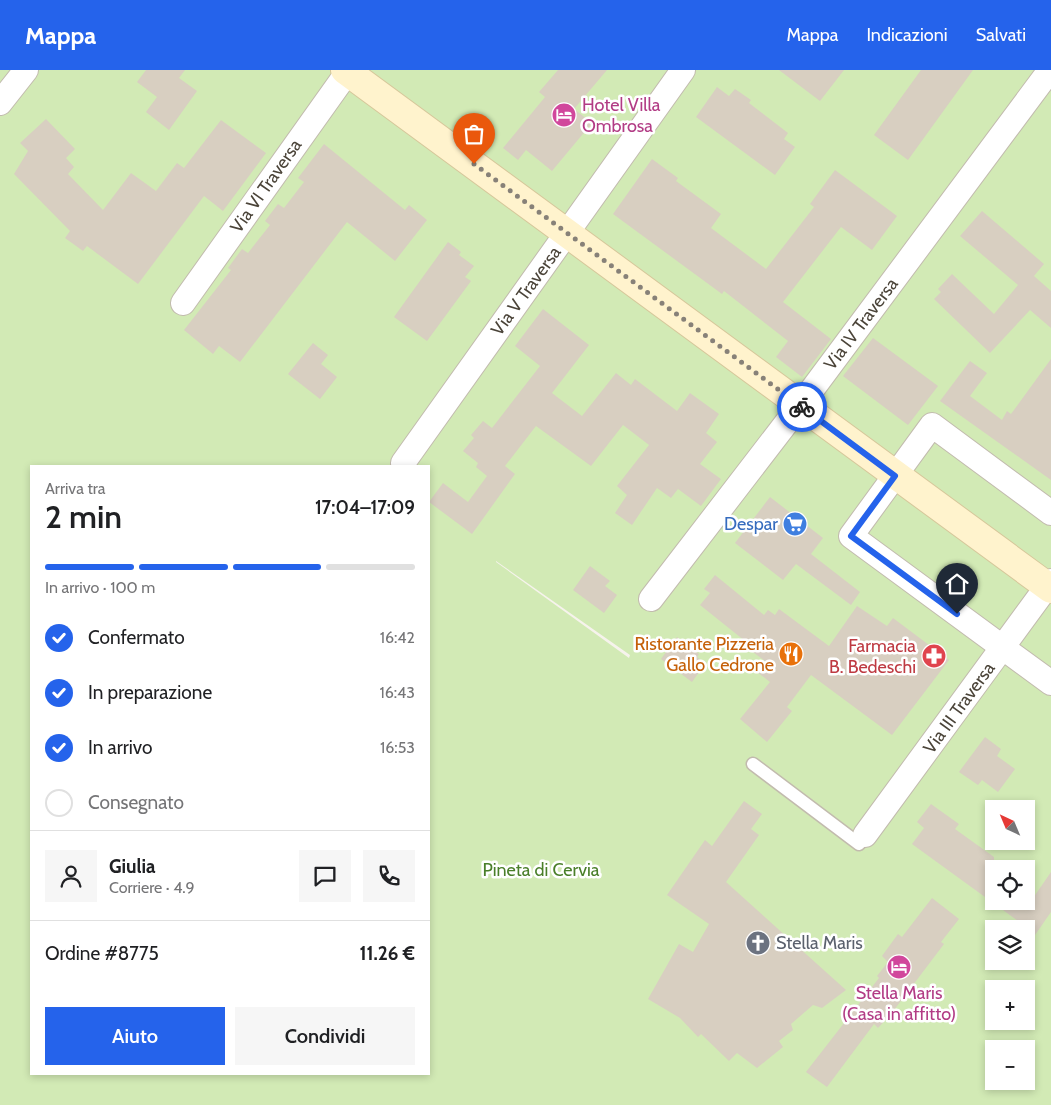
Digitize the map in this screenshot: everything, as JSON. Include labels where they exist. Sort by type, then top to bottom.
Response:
[{"type":"street","points":[[0,103],[26,70]]},
{"type":"street","name":"Via V Traversa","points":[[402,463],[683,70]]},
{"type":"street","name":"Via IV Traversa","points":[[651,600],[800,405],[1050,70]]},
{"type":"street","points":[[347,71],[895,476],[1050,586]]},
{"type":"street","name":"Via VI Traversa","points":[[183,303],[347,71]]},
{"type":"street","points":[[1051,513],[932,425],[851,536],[1051,683]]},
{"type":"street","name":"Via III Traversa","points":[[865,834],[1050,586]]},
{"type":"lane","points":[[753,764],[859,844],[865,834]]},
{"type":"green space","name":"Pineta di Cervia","points":[[0,70],[1051,70],[1051,1105],[0,1105]],"holes":[[[496,561],[630,655],[629,658]]]},
{"type":"building","points":[[146,70],[185,70],[179,78],[197,91],[169,130],[146,112],[157,97],[137,82]]},
{"type":"building","name":"Hotel Villa Ombrosa","points":[[558,70],[607,70],[574,109],[592,123],[552,171],[526,150],[518,160],[503,148],[545,97],[539,92]]},
{"type":"building","points":[[779,70],[844,70],[820,101]]},
{"type":"building","points":[[921,70],[973,70],[908,160],[874,135]]},
{"type":"building","points":[[717,87],[729,96],[735,89],[751,100],[749,103],[788,133],[784,139],[795,147],[775,175],[696,117]]},
{"type":"building","points":[[46,119],[75,149],[66,158],[74,167],[68,174],[103,210],[131,173],[156,191],[177,163],[184,168],[221,120],[266,153],[223,211],[204,196],[138,284],[87,246],[83,251],[65,238],[70,231],[14,174],[28,151],[20,143]]},
{"type":"building","points":[[324,144],[405,210],[409,205],[427,220],[395,261],[347,222],[240,362],[219,346],[213,354],[184,330],[231,270],[228,268],[242,249],[248,253],[270,225],[265,221],[278,204],[284,208],[304,182],[298,178]]},
{"type":"building","points":[[652,159],[678,178],[676,181],[721,214],[711,228],[766,269],[814,207],[810,204],[835,170],[897,216],[872,250],[841,227],[783,302],[831,339],[802,377],[776,357],[788,341],[724,291],[722,294],[613,214]]},
{"type":"building","points":[[982,211],[1044,264],[1034,276],[1051,291],[1051,328],[1030,310],[990,353],[934,299],[941,292],[938,289],[952,274],[994,314],[1018,285],[960,236]]},
{"type":"building","points":[[448,242],[461,252],[459,255],[474,266],[465,277],[471,281],[427,341],[394,317]]},
{"type":"building","points":[[543,309],[589,345],[552,393],[582,416],[616,373],[631,385],[635,379],[677,411],[690,393],[719,414],[706,433],[717,442],[700,464],[721,479],[701,506],[678,489],[671,498],[657,488],[632,525],[615,513],[627,495],[617,486],[649,445],[623,425],[591,466],[536,426],[505,466],[515,474],[472,534],[430,503],[443,483],[468,502],[487,476],[476,467],[478,463],[463,451],[474,438],[471,435],[483,421],[492,428],[540,366],[515,346]]},
{"type":"building","points":[[873,338],[938,386],[908,425],[843,376]]},
{"type":"building","points":[[313,343],[328,355],[321,364],[337,377],[320,399],[288,374]]},
{"type":"building","points":[[1051,359],[1051,480],[940,401],[970,361],[987,373],[970,396],[1002,420],[1007,411],[1011,414]]},
{"type":"building","points":[[770,497],[823,538],[811,554],[860,592],[851,605],[796,564],[783,580],[735,543]]},
{"type":"building","points":[[590,566],[610,581],[605,586],[617,595],[604,613],[573,590]]},
{"type":"building","points":[[715,575],[764,615],[768,610],[775,615],[779,609],[829,646],[857,606],[887,626],[893,618],[949,660],[892,735],[811,675],[787,707],[792,711],[767,742],[740,719],[770,682],[757,672],[765,661],[742,644],[745,641],[700,605],[710,593],[704,589]]},
{"type":"building","points":[[677,637],[699,654],[697,657],[702,661],[699,665],[702,668],[692,682],[661,659]]},
{"type":"building","points":[[985,737],[1001,749],[997,756],[1015,769],[998,792],[982,780],[978,785],[959,772]]},
{"type":"building","name":"Stella Maris","points":[[744,801],[762,814],[751,829],[759,835],[726,882],[846,990],[822,1008],[813,1005],[791,1024],[793,1030],[779,1041],[783,1047],[757,1068],[737,1053],[729,1061],[701,1034],[698,1037],[680,1018],[648,999],[679,944],[693,952],[709,924],[667,895],[705,840],[712,846]]},
{"type":"building","points":[[931,804],[959,824],[955,829],[994,857],[994,860],[985,860],[985,897],[912,844],[924,828],[917,822]]},
{"type":"building","points":[[1051,872],[1051,912],[1035,935],[1035,920],[1017,920],[1003,910],[1035,910],[1035,895]]},
{"type":"building","points":[[932,898],[959,919],[941,942],[944,944],[891,1014],[878,1028],[874,1024],[827,1087],[806,1072],[879,978],[877,976],[888,962],[882,956],[898,934],[902,937]]},
{"type":"way so far","points":[[474,164],[802,407]]},
{"type":"place","name":"Hotel Villa Ombrosa","points":[[564,115]]},
{"type":"place","name":"Despar","points":[[795,524]]},
{"type":"place","name":"Ristorante Pizzeria Gallo Cedrone","points":[[791,654]]},
{"type":"place","name":"Farmacia B. Bedeschi","points":[[934,656]]},
{"type":"place","name":"Stella Maris","points":[[758,943]]},
{"type":"place","name":"Stella Maris (Casa in affitto)","points":[[899,967]]},
{"type":"route","points":[[802,407],[895,476],[851,536],[957,614]]}]
